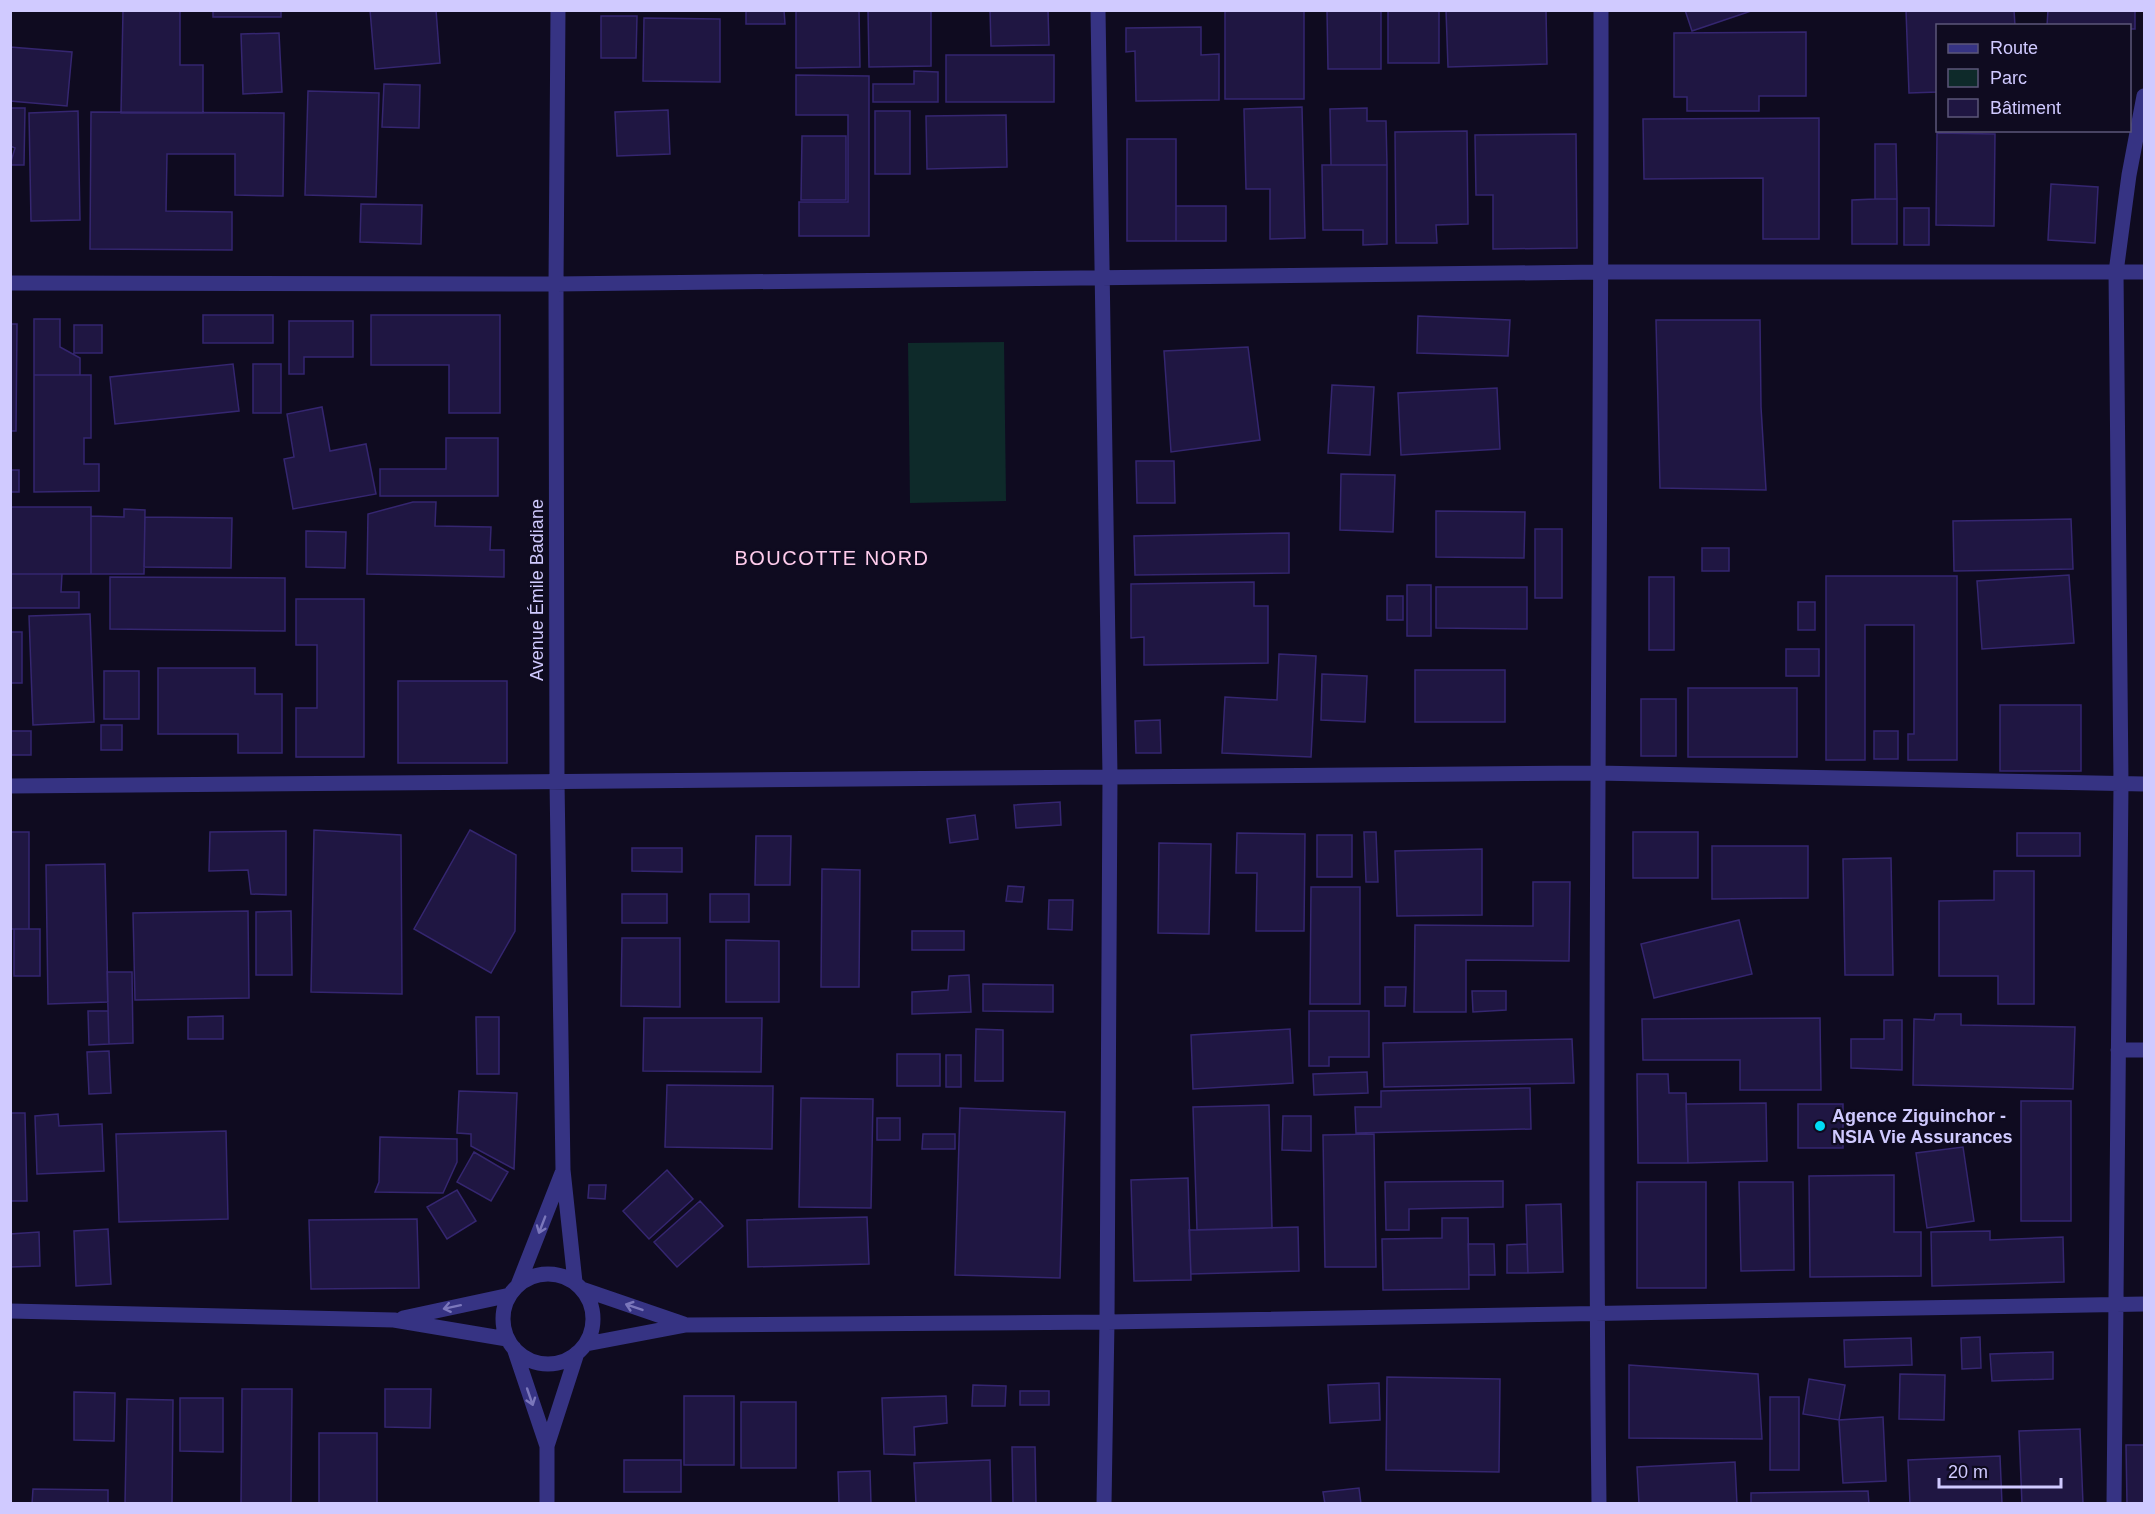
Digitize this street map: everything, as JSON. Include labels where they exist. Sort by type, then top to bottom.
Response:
[{"type":"street","name":"Avenue Émile Badiane","points":[[558,10],[557,782],[563,1170],[579,1286]]},
{"type":"street","points":[[1098,10],[1110,776],[1104,1503]]},
{"type":"street","points":[[1599,1503],[1597,773],[1601,272],[1600,10]]},
{"type":"street","points":[[2114,1503],[2121,784],[2116,272],[2129,175],[2145,96]]},
{"type":"street","points":[[10,283],[556,284],[1601,272],[2145,272]]},
{"type":"street","points":[[10,786],[1597,773],[2145,784]]},
{"type":"street","points":[[2118,1050],[2145,1050]]},
{"type":"street","points":[[547,1446],[510,1344],[503,1317],[563,1170]]},
{"type":"street","points":[[394,1320],[514,1290],[531,1277],[547,1274],[561,1275],[579,1286],[687,1325]]},
{"type":"street","points":[[547,1503],[547,1446],[581,1349],[592,1331],[594,1316],[590,1302],[579,1286]]},
{"type":"street","points":[[10,1311],[394,1320],[510,1344],[527,1359],[544,1364],[562,1362],[581,1349],[687,1325],[1107,1322],[2145,1304]]},
{"type":"green space","points":[[1004,342],[1006,501],[910,503],[908,343]]},
{"type":"building","points":[[123,10],[180,10],[180,65],[203,65],[203,113],[121,113]]},
{"type":"building","points":[[213,10],[281,10],[281,17],[213,17]]},
{"type":"building","points":[[370,10],[436,10],[440,63],[375,69]]},
{"type":"building","points":[[746,10],[784,10],[785,24],[746,24]]},
{"type":"building","points":[[796,10],[859,10],[860,67],[796,68]]},
{"type":"building","points":[[868,10],[931,10],[931,66],[869,67]]},
{"type":"building","points":[[990,10],[1048,10],[1049,45],[991,46]]},
{"type":"building","points":[[1225,10],[1304,10],[1304,99],[1225,99]]},
{"type":"building","points":[[1327,10],[1381,10],[1381,69],[1328,69]]},
{"type":"building","points":[[1388,10],[1439,10],[1439,63],[1388,63]]},
{"type":"building","points":[[1446,10],[1546,10],[1547,64],[1448,67]]},
{"type":"building","points":[[1685,10],[1754,10],[1692,31]]},
{"type":"building","points":[[1906,10],[2014,10],[2015,24],[1936,24],[1936,92],[1909,93]]},
{"type":"building","points":[[2048,10],[2135,10],[2135,29],[2131,29],[2131,24],[2047,24]]},
{"type":"building","points":[[601,16],[637,16],[636,58],[601,58]]},
{"type":"building","points":[[644,18],[720,19],[720,82],[643,81]]},
{"type":"building","points":[[1201,27],[1201,55],[1219,54],[1219,100],[1136,101],[1135,51],[1126,52],[1126,28]]},
{"type":"building","points":[[1806,32],[1806,96],[1759,96],[1759,111],[1687,111],[1687,97],[1674,97],[1674,33]]},
{"type":"building","points":[[279,33],[282,92],[243,94],[241,34]]},
{"type":"building","points":[[10,47],[72,52],[67,106],[10,101]]},
{"type":"building","points":[[946,55],[1054,55],[1054,102],[946,102]]},
{"type":"building","points":[[914,71],[938,72],[938,102],[873,102],[873,84],[914,84]]},
{"type":"building","points":[[796,75],[869,76],[869,236],[799,236],[799,202],[848,202],[848,115],[796,115]]},
{"type":"building","points":[[384,84],[420,85],[419,128],[382,127]]},
{"type":"building","points":[[308,91],[379,93],[376,197],[305,195]]},
{"type":"building","points":[[1302,107],[1305,238],[1270,239],[1270,189],[1246,189],[1244,109]]},
{"type":"building","points":[[10,108],[25,108],[24,165],[10,165],[15,148],[10,146]]},
{"type":"building","points":[[1367,108],[1367,121],[1386,121],[1387,165],[1331,165],[1330,109]]},
{"type":"building","points":[[668,110],[670,154],[617,156],[615,112]]},
{"type":"building","points":[[78,111],[80,220],[31,221],[29,113]]},
{"type":"building","points":[[875,111],[910,111],[910,174],[875,174]]},
{"type":"building","points":[[91,112],[284,113],[283,196],[235,195],[235,154],[167,154],[166,211],[232,212],[232,250],[90,249]]},
{"type":"building","points":[[1006,115],[1007,167],[927,169],[926,116]]},
{"type":"building","points":[[1819,118],[1819,239],[1763,239],[1763,178],[1644,179],[1643,119]]},
{"type":"building","points":[[1467,131],[1468,224],[1436,225],[1437,243],[1396,243],[1395,132]]},
{"type":"building","points":[[1937,133],[1995,134],[1994,226],[1936,225]]},
{"type":"building","points":[[1576,134],[1577,248],[1493,249],[1493,195],[1476,195],[1475,135]]},
{"type":"building","points":[[802,136],[846,136],[846,200],[801,200]]},
{"type":"building","points":[[1127,139],[1176,139],[1176,241],[1127,241]]},
{"type":"building","points":[[1875,144],[1896,144],[1897,199],[1875,199]]},
{"type":"building","points":[[1322,165],[1387,165],[1387,244],[1363,245],[1363,230],[1323,230]]},
{"type":"building","points":[[2051,184],[2098,187],[2095,243],[2048,240]]},
{"type":"building","points":[[1897,199],[1897,244],[1852,244],[1852,200]]},
{"type":"building","points":[[361,204],[422,205],[421,244],[360,242]]},
{"type":"building","points":[[1176,206],[1226,206],[1226,241],[1176,241]]},
{"type":"building","points":[[1904,208],[1929,208],[1929,245],[1904,245]]},
{"type":"building","points":[[203,315],[273,315],[273,343],[203,343]]},
{"type":"building","points":[[371,315],[500,315],[500,413],[449,413],[449,365],[371,365]]},
{"type":"building","points":[[1418,316],[1510,320],[1508,356],[1417,353]]},
{"type":"building","points":[[34,319],[60,319],[60,347],[80,358],[80,375],[34,375]]},
{"type":"building","points":[[1656,320],[1760,320],[1761,407],[1766,490],[1660,488]]},
{"type":"building","points":[[289,321],[353,321],[353,357],[304,357],[304,374],[289,374]]},
{"type":"building","points":[[10,324],[17,324],[16,431],[10,431]]},
{"type":"building","points":[[74,325],[102,325],[102,353],[74,353]]},
{"type":"building","points":[[1248,347],[1260,440],[1171,452],[1164,351]]},
{"type":"building","points":[[233,364],[239,411],[115,424],[110,377]]},
{"type":"building","points":[[253,364],[281,364],[281,413],[253,413]]},
{"type":"building","points":[[34,375],[91,375],[91,438],[84,438],[84,464],[99,464],[99,491],[34,492]]},
{"type":"building","points":[[1332,385],[1374,387],[1370,455],[1328,453]]},
{"type":"building","points":[[1497,388],[1500,449],[1401,455],[1398,393]]},
{"type":"building","points":[[322,407],[330,451],[366,444],[376,494],[293,509],[284,459],[294,457],[287,414]]},
{"type":"building","points":[[446,438],[498,438],[498,496],[380,496],[380,469],[446,469]]},
{"type":"building","points":[[1136,461],[1174,461],[1175,503],[1137,503]]},
{"type":"building","points":[[10,470],[19,470],[19,492],[10,492]]},
{"type":"building","points":[[1341,474],[1395,475],[1393,532],[1340,530]]},
{"type":"building","points":[[413,502],[436,502],[435,526],[491,527],[490,550],[504,550],[504,577],[367,574],[368,514]]},
{"type":"building","points":[[10,507],[91,507],[91,574],[10,574]]},
{"type":"building","points":[[124,509],[145,510],[144,574],[91,574],[91,516],[124,517]]},
{"type":"building","points":[[1436,511],[1525,512],[1524,558],[1436,557]]},
{"type":"building","points":[[145,517],[232,518],[231,568],[144,567]]},
{"type":"building","points":[[2071,519],[2073,569],[1954,571],[1953,521]]},
{"type":"building","points":[[1535,529],[1562,529],[1562,598],[1535,598]]},
{"type":"building","points":[[306,531],[346,532],[345,568],[306,567]]},
{"type":"building","points":[[1289,533],[1289,573],[1135,575],[1134,536]]},
{"type":"building","points":[[1702,548],[1729,548],[1729,571],[1702,571]]},
{"type":"building","points":[[10,574],[62,574],[61,592],[79,592],[79,608],[10,608]]},
{"type":"building","points":[[2069,575],[2074,643],[1982,649],[1977,581]]},
{"type":"building","points":[[1826,576],[1957,576],[1957,760],[1908,760],[1908,734],[1914,734],[1914,625],[1865,625],[1865,760],[1826,760]]},
{"type":"building","points":[[110,577],[285,578],[285,631],[110,629]]},
{"type":"building","points":[[1649,577],[1674,577],[1674,650],[1649,650]]},
{"type":"building","points":[[1254,582],[1254,606],[1268,606],[1268,663],[1144,665],[1144,637],[1131,638],[1131,584]]},
{"type":"building","points":[[1407,585],[1431,585],[1431,636],[1407,636]]},
{"type":"building","points":[[1436,587],[1527,587],[1527,629],[1436,628]]},
{"type":"building","points":[[1387,596],[1403,596],[1403,620],[1387,620]]},
{"type":"building","points":[[296,599],[364,599],[364,757],[296,757],[296,708],[317,708],[317,645],[296,645]]},
{"type":"building","points":[[1798,602],[1815,602],[1815,630],[1798,630]]},
{"type":"building","points":[[90,614],[94,722],[33,725],[29,616]]},
{"type":"building","points":[[10,632],[22,632],[22,683],[10,683]]},
{"type":"building","points":[[1786,649],[1819,649],[1819,676],[1786,676]]},
{"type":"building","points":[[1279,654],[1316,656],[1311,757],[1222,753],[1225,697],[1277,700]]},
{"type":"building","points":[[158,668],[255,668],[255,694],[282,694],[282,753],[238,753],[238,734],[158,734]]},
{"type":"building","points":[[1415,670],[1505,670],[1505,722],[1415,722]]},
{"type":"building","points":[[104,671],[139,671],[139,719],[104,719]]},
{"type":"building","points":[[1322,674],[1367,676],[1365,722],[1321,720]]},
{"type":"building","points":[[398,681],[507,681],[507,763],[398,763]]},
{"type":"building","points":[[1688,688],[1797,688],[1797,757],[1688,757]]},
{"type":"building","points":[[1641,699],[1676,699],[1676,756],[1641,756]]},
{"type":"building","points":[[2000,705],[2081,705],[2081,771],[2000,771]]},
{"type":"building","points":[[1160,720],[1161,753],[1136,753],[1135,721]]},
{"type":"building","points":[[101,725],[122,725],[122,750],[101,750]]},
{"type":"building","points":[[10,731],[31,731],[31,755],[10,755]]},
{"type":"building","points":[[1874,731],[1898,731],[1898,759],[1874,759]]},
{"type":"building","points":[[1060,802],[1061,825],[1016,828],[1014,805]]},
{"type":"building","points":[[975,815],[978,839],[950,843],[947,819]]},
{"type":"building","points":[[314,830],[401,835],[402,994],[311,992]]},
{"type":"building","points":[[470,830],[516,855],[515,931],[491,973],[414,929]]},
{"type":"building","points":[[286,831],[286,895],[251,894],[248,870],[209,871],[210,832]]},
{"type":"building","points":[[10,832],[29,832],[29,929],[10,929]]},
{"type":"building","points":[[1364,832],[1376,832],[1378,882],[1366,882]]},
{"type":"building","points":[[1633,832],[1698,832],[1698,878],[1633,878]]},
{"type":"building","points":[[1237,833],[1305,834],[1304,931],[1256,931],[1257,873],[1236,873]]},
{"type":"building","points":[[2017,833],[2080,833],[2080,856],[2017,856]]},
{"type":"building","points":[[1317,835],[1352,835],[1352,877],[1317,877]]},
{"type":"building","points":[[756,836],[791,836],[790,885],[755,885]]},
{"type":"building","points":[[1159,843],[1211,844],[1209,934],[1158,933]]},
{"type":"building","points":[[1712,846],[1808,846],[1808,898],[1712,899]]},
{"type":"building","points":[[632,848],[682,848],[682,872],[632,871]]},
{"type":"building","points":[[1482,849],[1482,915],[1397,916],[1395,851]]},
{"type":"building","points":[[1891,858],[1893,975],[1845,975],[1843,859]]},
{"type":"building","points":[[105,864],[108,1002],[48,1004],[46,865]]},
{"type":"building","points":[[822,869],[860,870],[859,987],[821,987]]},
{"type":"building","points":[[1994,871],[2034,871],[2034,1004],[1998,1004],[1998,976],[1939,976],[1939,901],[1994,900]]},
{"type":"building","points":[[1533,882],[1570,882],[1569,961],[1466,960],[1466,1012],[1414,1012],[1415,925],[1533,926]]},
{"type":"building","points":[[1008,886],[1024,887],[1022,902],[1006,901]]},
{"type":"building","points":[[1311,887],[1360,887],[1360,1004],[1310,1004]]},
{"type":"building","points":[[622,894],[667,894],[667,923],[622,923]]},
{"type":"building","points":[[710,894],[749,894],[749,922],[710,922]]},
{"type":"building","points":[[1049,900],[1073,900],[1072,930],[1048,929]]},
{"type":"building","points":[[248,911],[249,998],[135,1000],[133,913]]},
{"type":"building","points":[[291,911],[292,975],[256,975],[256,912]]},
{"type":"building","points":[[1739,920],[1752,974],[1654,998],[1641,944]]},
{"type":"building","points":[[14,929],[40,929],[40,976],[14,976]]},
{"type":"building","points":[[912,931],[964,931],[964,950],[912,950]]},
{"type":"building","points":[[622,938],[680,938],[680,1007],[621,1006]]},
{"type":"building","points":[[726,940],[779,941],[779,1002],[726,1002]]},
{"type":"building","points":[[107,972],[132,972],[133,1043],[109,1044]]},
{"type":"building","points":[[969,975],[971,1012],[912,1014],[912,992],[948,990],[949,976]]},
{"type":"building","points":[[983,984],[1053,985],[1053,1012],[983,1011]]},
{"type":"building","points":[[1385,987],[1406,987],[1405,1006],[1385,1006]]},
{"type":"building","points":[[1472,991],[1506,991],[1506,1010],[1473,1012]]},
{"type":"building","points":[[88,1011],[108,1011],[109,1044],[89,1045]]},
{"type":"building","points":[[1309,1011],[1369,1011],[1369,1057],[1329,1057],[1329,1066],[1309,1066]]},
{"type":"building","points":[[1935,1014],[1961,1014],[1961,1025],[2075,1027],[2073,1089],[1913,1085],[1914,1019],[1934,1020]]},
{"type":"building","points":[[223,1016],[223,1039],[188,1039],[188,1017]]},
{"type":"building","points":[[476,1017],[499,1017],[499,1074],[477,1074]]},
{"type":"building","points":[[644,1018],[762,1018],[761,1072],[643,1071]]},
{"type":"building","points":[[1820,1018],[1821,1090],[1740,1090],[1740,1060],[1643,1060],[1642,1019]]},
{"type":"building","points":[[1884,1020],[1902,1020],[1902,1070],[1851,1068],[1851,1039],[1884,1039]]},
{"type":"building","points":[[976,1029],[1003,1030],[1003,1081],[975,1081]]},
{"type":"building","points":[[1290,1029],[1293,1083],[1193,1089],[1191,1035]]},
{"type":"building","points":[[1572,1039],[1574,1083],[1384,1087],[1383,1043]]},
{"type":"building","points":[[109,1051],[111,1093],[89,1094],[87,1052]]},
{"type":"building","points":[[897,1054],[940,1054],[940,1086],[897,1086]]},
{"type":"building","points":[[946,1055],[961,1055],[961,1087],[946,1087]]},
{"type":"building","points":[[1367,1072],[1368,1093],[1314,1095],[1313,1074]]},
{"type":"building","points":[[1637,1074],[1668,1074],[1669,1093],[1686,1093],[1688,1163],[1638,1163]]},
{"type":"building","points":[[667,1085],[773,1086],[772,1149],[665,1147]]},
{"type":"building","points":[[1530,1088],[1531,1129],[1356,1133],[1355,1107],[1381,1107],[1381,1091]]},
{"type":"building","points":[[459,1091],[517,1093],[514,1169],[471,1146],[471,1134],[457,1133]]},
{"type":"building","points":[[801,1098],[873,1099],[871,1208],[799,1207]]},
{"type":"building","points":[[2021,1101],[2071,1101],[2071,1221],[2021,1221]]},
{"type":"building","points":[[1766,1103],[1767,1161],[1688,1163],[1686,1104]]},
{"type":"building","name":"Agence Ziguinchor - NSIA Vie Assurances","points":[[1798,1104],[1843,1104],[1843,1148],[1798,1148]]},
{"type":"building","points":[[1269,1105],[1272,1228],[1197,1230],[1193,1107]]},
{"type":"building","points":[[960,1108],[1065,1112],[1060,1278],[955,1275]]},
{"type":"building","points":[[10,1113],[25,1113],[27,1201],[10,1201]]},
{"type":"building","points":[[58,1114],[59,1126],[102,1124],[104,1171],[37,1174],[35,1116]]},
{"type":"building","points":[[1283,1116],[1311,1116],[1311,1151],[1282,1150]]},
{"type":"building","points":[[877,1118],[900,1118],[900,1140],[877,1140]]},
{"type":"building","points":[[226,1131],[228,1219],[119,1222],[116,1134]]},
{"type":"building","points":[[923,1134],[955,1134],[955,1149],[922,1149]]},
{"type":"building","points":[[1374,1134],[1376,1267],[1325,1267],[1323,1135]]},
{"type":"building","points":[[380,1137],[457,1139],[457,1162],[443,1193],[375,1192],[379,1182]]},
{"type":"building","points":[[1963,1147],[1974,1221],[1927,1228],[1916,1153]]},
{"type":"building","points":[[474,1152],[508,1172],[491,1201],[457,1182]]},
{"type":"building","points":[[667,1170],[693,1199],[649,1239],[623,1211]]},
{"type":"building","points":[[1894,1175],[1894,1232],[1921,1232],[1921,1276],[1810,1277],[1809,1176]]},
{"type":"building","points":[[1188,1178],[1191,1280],[1134,1281],[1131,1180]]},
{"type":"building","points":[[1503,1181],[1503,1207],[1409,1209],[1409,1230],[1386,1230],[1385,1182]]},
{"type":"building","points":[[1637,1182],[1706,1182],[1706,1288],[1637,1288]]},
{"type":"building","points":[[1739,1182],[1793,1182],[1794,1270],[1741,1271]]},
{"type":"building","points":[[589,1185],[606,1185],[605,1199],[588,1198]]},
{"type":"building","points":[[457,1190],[476,1221],[447,1239],[427,1207]]},
{"type":"building","points":[[700,1201],[723,1226],[677,1267],[654,1242]]},
{"type":"building","points":[[1561,1204],[1563,1272],[1528,1273],[1526,1205]]},
{"type":"building","points":[[867,1217],[869,1264],[748,1267],[747,1220]]},
{"type":"building","points":[[1442,1218],[1468,1218],[1469,1289],[1383,1290],[1382,1239],[1442,1238]]},
{"type":"building","points":[[417,1219],[419,1288],[311,1289],[309,1220]]},
{"type":"building","points":[[1298,1227],[1299,1271],[1191,1274],[1189,1230]]},
{"type":"building","points":[[108,1229],[111,1284],[76,1286],[74,1231]]},
{"type":"building","points":[[1990,1231],[1990,1240],[2063,1237],[2064,1282],[1932,1286],[1931,1232]]},
{"type":"building","points":[[39,1232],[40,1266],[10,1267],[10,1234]]},
{"type":"building","points":[[1468,1244],[1494,1244],[1495,1275],[1469,1275]]},
{"type":"building","points":[[1527,1244],[1528,1273],[1507,1273],[1507,1245]]},
{"type":"building","points":[[1980,1337],[1981,1368],[1962,1369],[1961,1338]]},
{"type":"building","points":[[1911,1338],[1912,1365],[1845,1367],[1844,1340]]},
{"type":"building","points":[[2053,1352],[2053,1379],[1992,1381],[1990,1354]]},
{"type":"building","points":[[1629,1365],[1758,1374],[1762,1439],[1629,1438]]},
{"type":"building","points":[[1900,1374],[1945,1375],[1944,1420],[1899,1419]]},
{"type":"building","points":[[1387,1377],[1500,1379],[1499,1472],[1386,1470]]},
{"type":"building","points":[[1809,1379],[1845,1385],[1839,1420],[1803,1414]]},
{"type":"building","points":[[1379,1383],[1380,1420],[1330,1423],[1328,1385]]},
{"type":"building","points":[[973,1385],[1006,1386],[1005,1406],[972,1406]]},
{"type":"building","points":[[242,1389],[292,1389],[291,1504],[241,1504]]},
{"type":"building","points":[[385,1389],[431,1389],[430,1428],[385,1427]]},
{"type":"building","points":[[1020,1391],[1049,1391],[1049,1405],[1020,1405]]},
{"type":"building","points":[[74,1392],[115,1393],[114,1441],[74,1440]]},
{"type":"building","points":[[684,1396],[734,1396],[734,1465],[684,1465]]},
{"type":"building","points":[[946,1396],[947,1423],[914,1427],[915,1455],[884,1454],[882,1398]]},
{"type":"building","points":[[1770,1397],[1799,1397],[1799,1470],[1770,1470]]},
{"type":"building","points":[[180,1398],[223,1398],[223,1452],[180,1451]]},
{"type":"building","points":[[127,1399],[173,1400],[172,1504],[125,1504]]},
{"type":"building","points":[[741,1402],[796,1402],[796,1468],[741,1468]]},
{"type":"building","points":[[1883,1417],[1886,1481],[1843,1483],[1839,1420]]},
{"type":"building","points":[[2080,1429],[2083,1504],[2022,1504],[2019,1431]]},
{"type":"building","points":[[319,1433],[377,1433],[377,1504],[319,1504]]},
{"type":"building","points":[[2126,1445],[2144,1445],[2144,1504],[2127,1504]]},
{"type":"building","points":[[1012,1447],[1035,1447],[1036,1504],[1013,1504]]},
{"type":"building","points":[[2000,1456],[2002,1504],[1910,1504],[1908,1460]]},
{"type":"building","points":[[624,1460],[681,1460],[681,1492],[624,1492]]},
{"type":"building","points":[[990,1460],[991,1504],[916,1504],[914,1463]]},
{"type":"building","points":[[1735,1462],[1737,1504],[1639,1504],[1637,1467]]},
{"type":"building","points":[[870,1471],[871,1504],[839,1504],[838,1472]]},
{"type":"building","points":[[1359,1488],[1361,1504],[1325,1504],[1323,1492]]},
{"type":"building","points":[[33,1489],[108,1490],[108,1504],[32,1504]]},
{"type":"building","points":[[1868,1491],[1869,1504],[1751,1504],[1751,1493]]},
{"type":"place","name":"Agence Ziguinchor - NSIA Vie Assurances","points":[[1820,1126]]},
{"type":"district","name":"BOUCOTTE NORD","points":[[832,558]]}]
